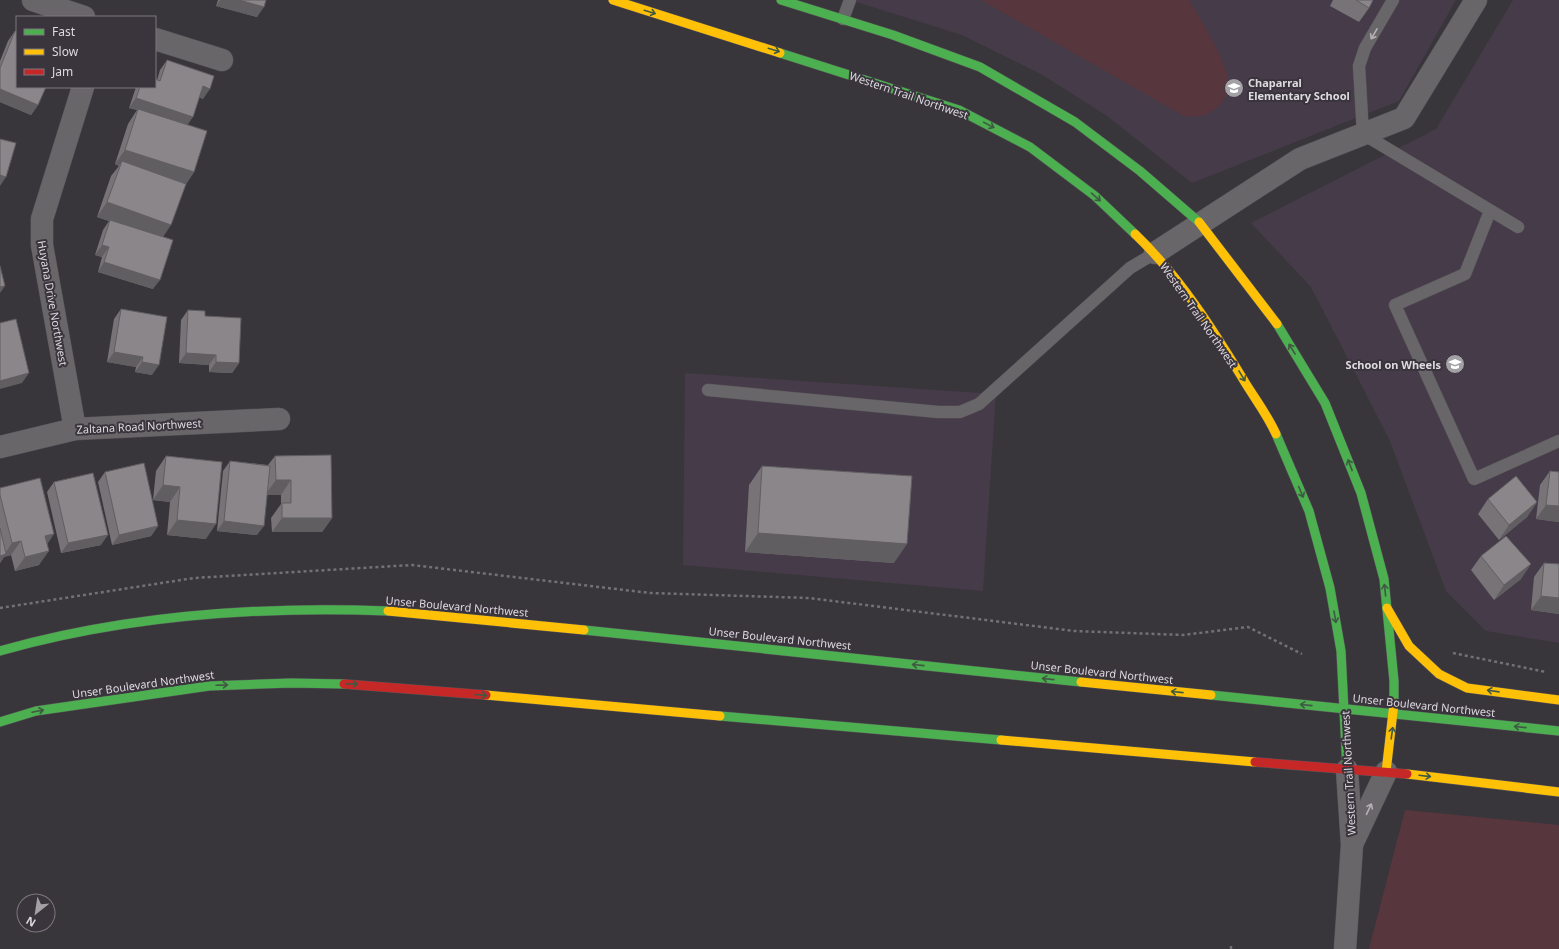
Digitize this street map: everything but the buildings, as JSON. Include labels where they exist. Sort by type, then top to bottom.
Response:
[{"type":"main road","name":"Western Trail Northwest","points":[[612,0],[959,110],[1030,147],[1095,196],[1155,253],[1176,278],[1229,356],[1274,430],[1309,511],[1330,588],[1341,651],[1347,770]]},
{"type":"main road","name":"Western Trail Northwest","points":[[781,0],[893,35],[980,67],[1075,122],[1140,171],[1201,224],[1275,320],[1325,403],[1361,493],[1384,579],[1394,681],[1394,715],[1386,772]]},
{"type":"main road","points":[[1387,608],[1409,646],[1439,674],[1466,688],[1559,700]]},
{"type":"main road","name":"Unser Boulevard Northwest","points":[[0,651],[24,644],[101,627],[197,615],[294,609],[400,611],[1559,731]]},
{"type":"main road","name":"Unser Boulevard Northwest","points":[[0,722],[36,711],[209,686],[291,683],[366,685],[1347,770],[1386,772],[1559,792]]},
{"type":"street","points":[[33,0],[81,16]]},
{"type":"street","points":[[1155,253],[1300,159],[1404,118],[1476,0]]},
{"type":"street","points":[[156,39],[222,60]]},
{"type":"street","name":"Huyana Drive Northwest","points":[[75,429],[42,245],[42,219],[83,88]]},
{"type":"street","name":"Zaltana Road Northwest","points":[[0,447],[75,429],[279,419]]},
{"type":"street","name":"Western Trail Northwest","points":[[1345,949],[1352,845],[1347,770]]},
{"type":"street","name":"Western Trail Northwest","points":[[1352,845],[1386,772]]},
{"type":"lane","points":[[843,19],[850,0]]},
{"type":"lane","points":[[1394,0],[1365,48],[1359,66],[1363,134],[1518,227]]},
{"type":"lane","points":[[1490,211],[1465,274],[1395,305],[1474,479],[1559,441]]},
{"type":"lane","points":[[708,390],[938,412],[960,412],[979,404],[1130,268],[1155,253]]},
{"type":"path","points":[[0,608],[194,578],[412,565],[650,594],[809,598],[1074,631],[1183,635],[1248,627],[1302,654]]},
{"type":"path","points":[[1450,652],[1553,673]]},
{"type":"path","points":[[1231,943],[1231,949]]},
{"type":"shaded area","name":"Chaparral Elementary School","points":[[850,0],[1456,0],[1399,101],[1192,183],[1107,116],[1041,74],[962,35]]},
{"type":"shaded area","points":[[981,0],[1189,0],[1219,54],[1228,77],[1228,92],[1217,108],[1206,114],[1198,116],[1182,115]]},
{"type":"shaded area","name":"School on Wheels","points":[[1513,0],[1559,0],[1559,643],[1486,631],[1446,591],[1390,441],[1311,287],[1251,223],[1436,129]]},
{"type":"shaded area","points":[[685,373],[996,394],[983,591],[683,565]]},
{"type":"shaded area","points":[[1405,810],[1559,825],[1559,949],[1369,949]]},
{"type":"traffic: fast","points":[[781,0],[893,35],[980,67],[1075,122],[1140,171],[1199,222]]},
{"type":"traffic: fast","points":[[780,53],[959,110],[1030,147],[1095,196],[1135,234]]},
{"type":"traffic: fast","points":[[1277,324],[1325,403],[1361,493],[1384,579],[1394,681],[1394,703]]},
{"type":"traffic: fast","points":[[1276,434],[1309,511],[1330,588],[1341,651],[1347,770]]},
{"type":"traffic: fast","points":[[0,651],[96,629],[144,621],[192,616],[290,610],[388,611]]},
{"type":"traffic: fast","points":[[584,630],[1081,682]]},
{"type":"traffic: fast","points":[[0,722],[36,711],[209,686],[291,683],[344,684]]},
{"type":"traffic: fast","points":[[1211,695],[1559,731]]},
{"type":"traffic: fast","points":[[720,716],[1001,740]]},
{"type":"traffic: slow","points":[[613,0],[780,53]]},
{"type":"traffic: slow","points":[[1199,222],[1277,324]]},
{"type":"traffic: slow","points":[[1135,234],[1167,268],[1195,305],[1262,408],[1276,434]]},
{"type":"traffic: slow","points":[[1387,608],[1409,646],[1439,674],[1467,688],[1559,700]]},
{"type":"traffic: slow","points":[[388,611],[584,630]]},
{"type":"traffic: slow","points":[[1081,682],[1211,695]]},
{"type":"traffic: slow","points":[[486,695],[720,716]]},
{"type":"traffic: slow","points":[[1386,772],[1394,703]]},
{"type":"traffic: slow","points":[[1001,740],[1255,762]]},
{"type":"traffic: slow","points":[[1407,774],[1559,792]]},
{"type":"traffic: jam","points":[[344,684],[486,695]]},
{"type":"traffic: jam","points":[[1255,762],[1407,774]]},
{"type":"place","name":"Chaparral Elementary School","points":[[1234,88]]},
{"type":"place","name":"School on Wheels","points":[[1455,364]]}]
